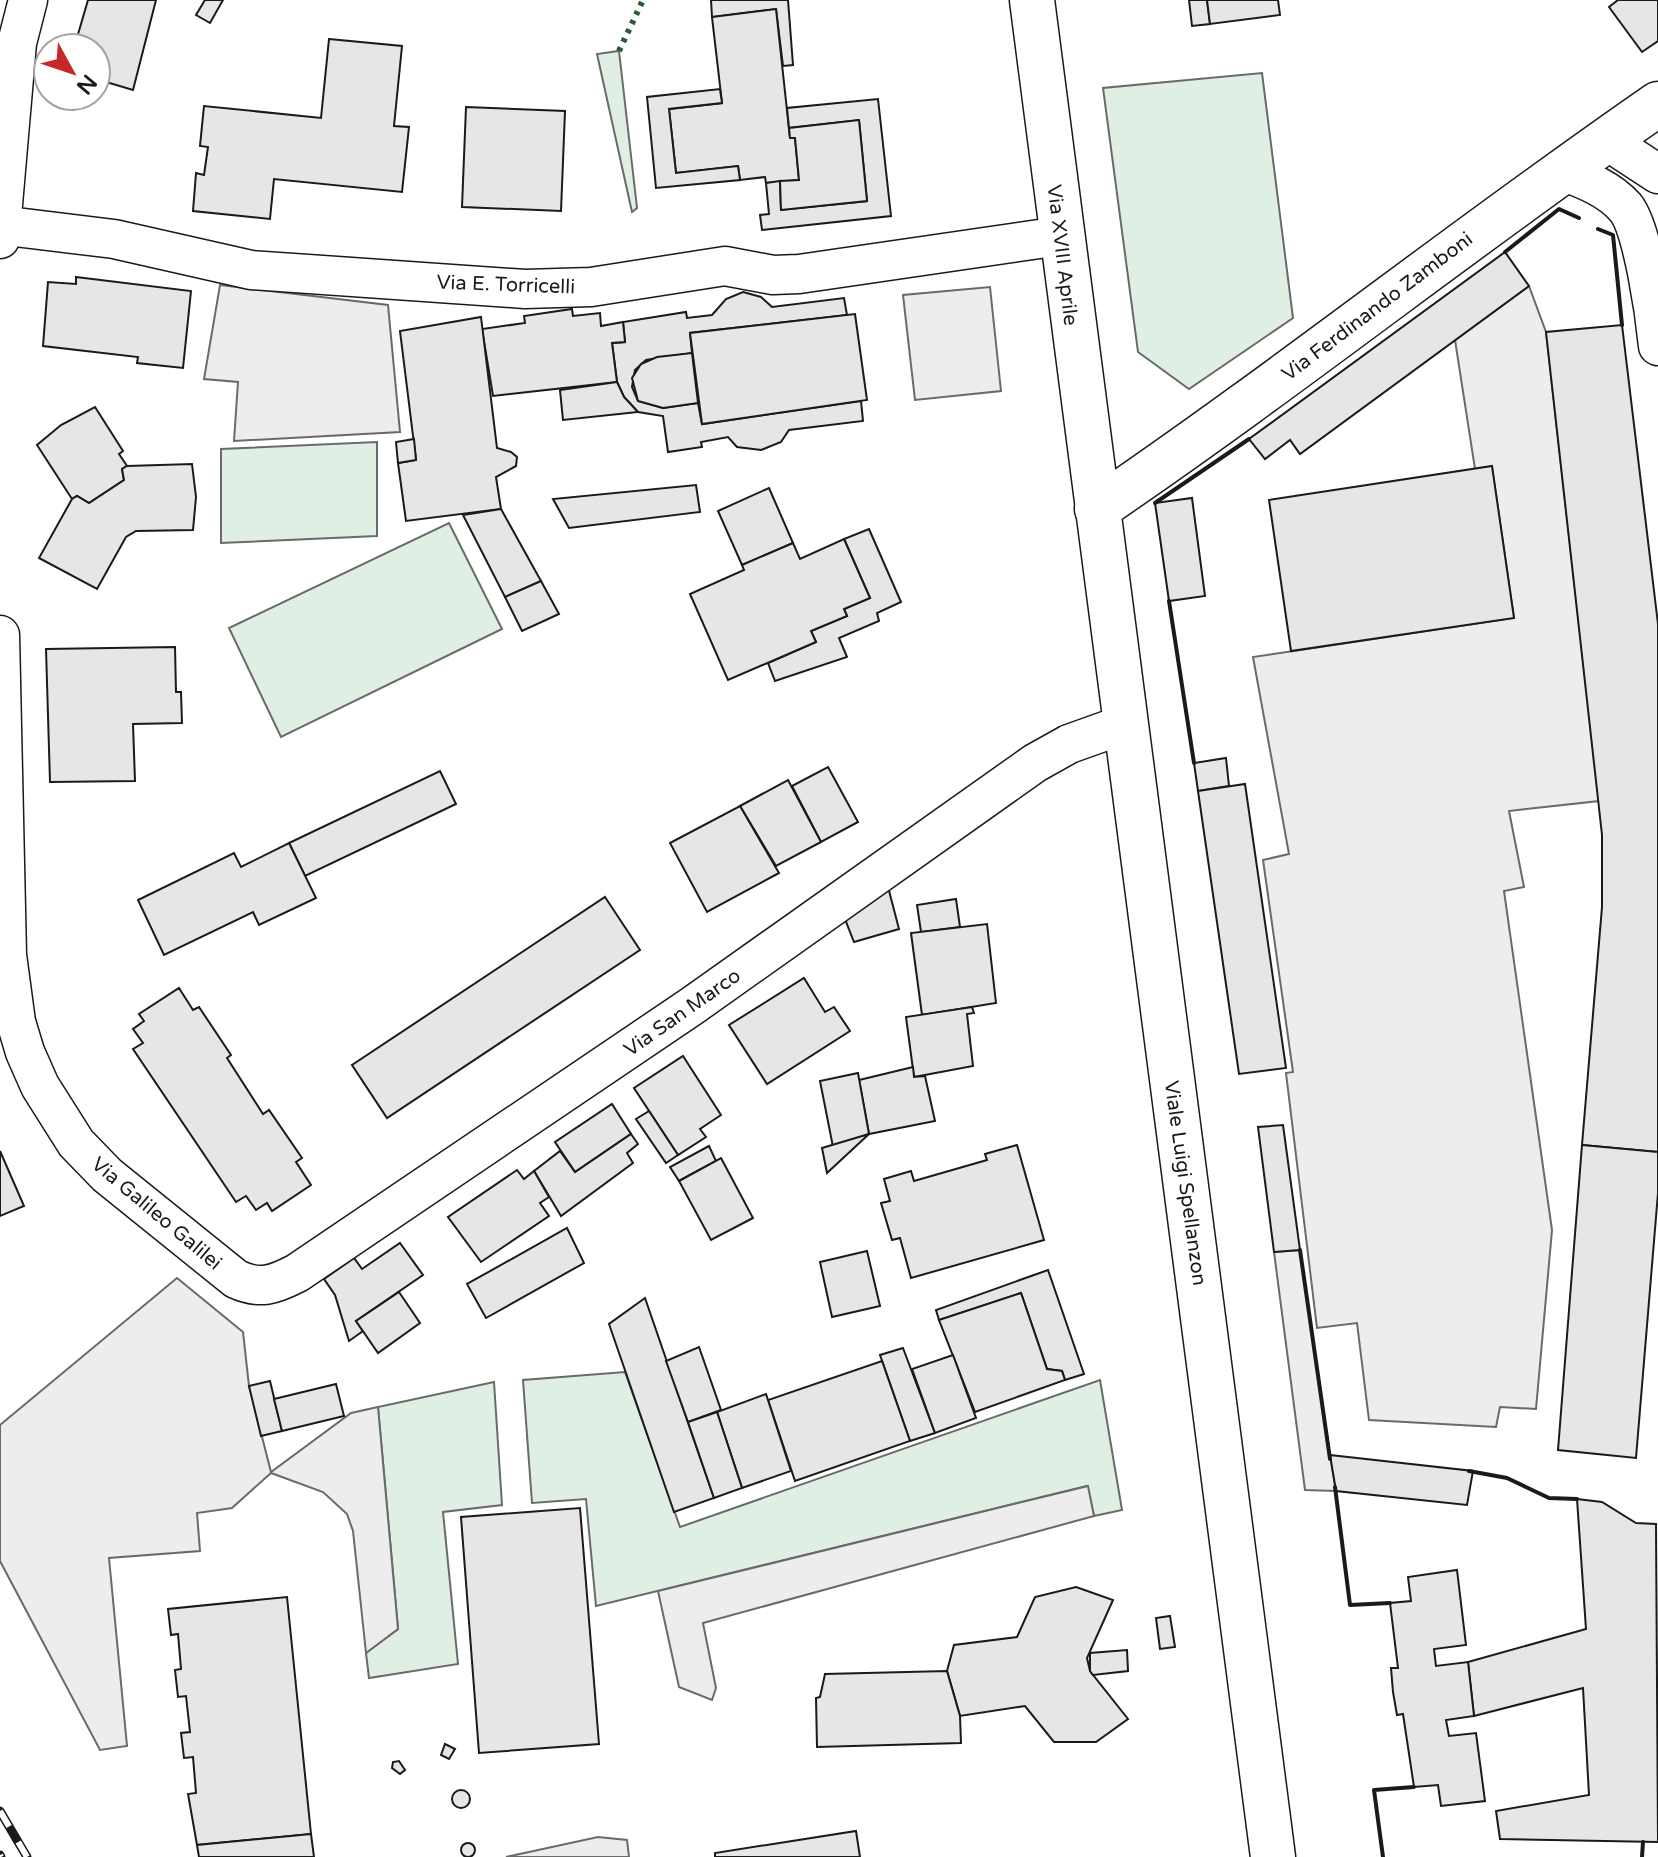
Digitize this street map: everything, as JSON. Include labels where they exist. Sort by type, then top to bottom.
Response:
[{"type":"street","points":[[0,239],[17,43],[28,0]]},
{"type":"street","name":"Via XVIII Aprile","points":[[1032,0],[1097,509]]},
{"type":"street","name":"Via Ferdinando Zamboni","points":[[1097,509],[1207,433],[1560,170],[1658,104]]},
{"type":"street","points":[[1606,140],[1658,174]]},
{"type":"street","points":[[1560,170],[1602,189],[1627,209],[1636,228],[1657,334]]},
{"type":"street","name":"Via E. Torricelli","points":[[0,225],[114,239],[251,270],[525,289],[591,287],[725,266],[773,275],[799,274],[1060,236]]},
{"type":"street","name":"Viale Luigi Spellanzon","points":[[1097,509],[1273,1857]]},
{"type":"street","name":"Via Galileo Galilei","points":[[0,635],[7,955],[16,1022],[25,1052],[40,1086],[76,1143],[107,1175],[236,1279]]},
{"type":"street","name":"Via San Marco","points":[[236,1279],[254,1287],[272,1285],[297,1273],[692,1006],[1035,763],[1069,744],[1125,724]]},
{"type":"green space","points":[[619,51],[637,208],[632,212],[597,54]]},
{"type":"green space","points":[[1262,73],[1293,318],[1189,389],[1138,352],[1103,88]]},
{"type":"green space","points":[[377,442],[377,536],[221,543],[221,449]]},
{"type":"green space","points":[[449,523],[502,629],[281,737],[229,628]]},
{"type":"green space","points":[[625,1372],[680,1527],[1100,1380],[1122,1510],[1094,1516],[1087,1486],[596,1606],[586,1499],[532,1503],[523,1380]]},
{"type":"green space","points":[[494,1382],[502,1505],[443,1512],[458,1664],[369,1678],[366,1653],[398,1629],[378,1407]]},
{"type":"shaded area","points":[[220,285],[388,305],[400,432],[234,441],[238,382],[204,379]]},
{"type":"shaded area","points":[[1529,286],[1546,332],[1599,801],[1509,811],[1524,887],[1504,891],[1552,1230],[1536,1409],[1500,1407],[1496,1427],[1369,1420],[1357,1323],[1317,1328],[1286,1073],[1293,1072],[1263,860],[1289,854],[1253,657],[1514,618],[1492,467],[1475,469],[1455,340]]},
{"type":"shaded area","points":[[990,287],[1001,391],[915,400],[903,295]]},
{"type":"shaded area","points":[[1300,1250],[1336,1491],[1305,1490],[1274,1252]]},
{"type":"shaded area","points":[[177,1278],[243,1332],[249,1386],[271,1472],[351,1413],[378,1407],[398,1629],[366,1653],[353,1531],[347,1514],[323,1492],[271,1473],[232,1508],[197,1513],[200,1551],[109,1558],[127,1746],[100,1750],[0,1561],[0,1425]]},
{"type":"shaded area","points":[[1088,1486],[1094,1516],[703,1623],[716,1688],[712,1700],[679,1687],[658,1591]]},
{"type":"shaded area","points":[[598,1837],[627,1840],[629,1857],[506,1857]]},
{"type":"building","points":[[88,0],[156,0],[133,90],[112,84],[112,32],[79,32]]},
{"type":"building","points":[[205,0],[223,0],[210,23],[196,15]]},
{"type":"building","points":[[711,0],[788,0],[793,65],[783,66],[776,9],[712,17]]},
{"type":"building","points":[[1189,0],[1207,0],[1210,24],[1192,26]]},
{"type":"building","points":[[1207,0],[1278,0],[1280,15],[1210,24]]},
{"type":"building","points":[[1618,0],[1658,0],[1658,41],[1642,52],[1609,7]]},
{"type":"building","points":[[776,9],[790,138],[795,138],[799,180],[766,183],[765,177],[740,180],[738,166],[676,173],[669,109],[722,103],[712,17]]},
{"type":"building","points":[[329,39],[402,46],[394,126],[409,127],[402,192],[274,179],[270,219],[193,211],[196,173],[204,175],[208,147],[200,146],[204,106],[321,118]]},
{"type":"building","points":[[720,89],[722,103],[669,109],[676,173],[738,166],[740,180],[656,188],[647,97]]},
{"type":"building","points":[[878,99],[891,216],[762,230],[760,215],[769,214],[766,183],[780,181],[781,210],[867,201],[859,120],[789,128],[787,108]]},
{"type":"building","points":[[466,107],[565,111],[561,211],[462,207]]},
{"type":"building","points":[[859,120],[867,201],[781,210],[780,181],[799,180],[795,138],[790,138],[789,128]]},
{"type":"building","points":[[1505,252],[1529,286],[1300,454],[1290,440],[1265,459],[1249,439]]},
{"type":"building","points":[[76,277],[191,291],[183,368],[137,363],[138,357],[43,346],[48,282],[76,284]]},
{"type":"building","points":[[743,292],[761,297],[772,307],[844,298],[847,315],[690,333],[692,353],[646,360],[635,370],[632,387],[638,401],[663,408],[698,403],[702,424],[861,401],[863,421],[789,430],[781,442],[761,450],[737,447],[728,437],[701,442],[702,447],[668,452],[663,416],[638,412],[624,397],[617,382],[612,343],[625,342],[623,322],[686,312],[687,318],[712,315],[726,299]]},
{"type":"building","points":[[572,309],[573,316],[600,313],[601,326],[623,322],[625,342],[612,343],[617,382],[493,396],[482,329],[525,323],[524,316]]},
{"type":"building","points":[[855,314],[867,400],[702,424],[690,333]]},
{"type":"building","points":[[481,317],[497,448],[517,457],[516,466],[496,477],[501,509],[406,521],[398,463],[416,460],[400,331]]},
{"type":"building","points":[[1622,325],[1658,624],[1658,1152],[1582,1145],[1602,907],[1602,835],[1546,332]]},
{"type":"building","points":[[692,353],[698,403],[663,408],[638,401],[632,378],[641,364],[657,357]]},
{"type":"building","points":[[617,382],[624,397],[638,412],[563,420],[560,390]]},
{"type":"building","points":[[95,407],[123,451],[119,454],[127,466],[122,469],[124,480],[89,503],[77,496],[72,499],[37,445],[61,425]]},
{"type":"building","points":[[414,439],[416,460],[398,463],[396,442]]},
{"type":"building","points":[[192,464],[196,497],[193,530],[136,531],[126,537],[97,589],[39,558],[72,499],[77,496],[89,503],[124,480],[122,469],[127,466]]},
{"type":"building","points":[[1492,466],[1514,618],[1291,651],[1269,500]]},
{"type":"building","points":[[696,485],[700,512],[569,528],[553,499]]},
{"type":"building","points":[[769,488],[793,543],[742,565],[718,511]]},
{"type":"building","points":[[1192,498],[1205,596],[1169,601],[1155,503]]},
{"type":"building","points":[[501,509],[541,581],[505,597],[463,515]]},
{"type":"building","points":[[869,529],[901,602],[877,613],[879,621],[839,638],[847,657],[775,681],[768,663],[816,642],[811,631],[847,616],[844,609],[870,598],[844,539]]},
{"type":"building","points":[[844,539],[870,598],[844,609],[847,616],[811,631],[816,642],[728,680],[690,594],[744,570],[742,565],[793,543],[800,559]]},
{"type":"building","points":[[541,581],[559,614],[522,631],[505,597]]},
{"type":"building","points":[[175,647],[176,692],[181,692],[182,723],[133,724],[135,781],[50,782],[46,649]]},
{"type":"building","points":[[1226,758],[1229,786],[1198,791],[1194,763]]},
{"type":"building","points":[[828,767],[858,822],[821,842],[792,786]]},
{"type":"building","points":[[440,771],[456,804],[305,876],[289,843]]},
{"type":"building","points":[[788,780],[821,842],[776,866],[740,806]]},
{"type":"building","points":[[1245,784],[1286,1068],[1239,1074],[1198,791]]},
{"type":"building","points":[[740,806],[779,873],[707,912],[670,843]]},
{"type":"building","points":[[289,843],[316,898],[259,925],[253,912],[164,955],[138,900],[234,853],[241,867]]},
{"type":"building","points":[[887,883],[899,929],[854,942],[843,914]]},
{"type":"building","points":[[605,897],[640,950],[387,1118],[352,1065]]},
{"type":"building","points":[[956,899],[960,927],[921,932],[917,905]]},
{"type":"building","points":[[987,924],[996,1003],[922,1015],[911,933]]},
{"type":"building","points":[[804,978],[825,1012],[834,1007],[850,1031],[767,1084],[729,1025]]},
{"type":"building","points":[[179,988],[193,1010],[199,1007],[231,1055],[227,1058],[263,1114],[269,1110],[302,1158],[296,1162],[311,1185],[272,1211],[267,1203],[256,1210],[246,1196],[236,1202],[133,1049],[143,1043],[133,1029],[144,1021],[139,1014]]},
{"type":"building","points":[[972,1007],[974,1013],[967,1014],[973,1066],[914,1077],[906,1017]]},
{"type":"building","points":[[683,1056],[721,1115],[700,1129],[706,1137],[678,1155],[634,1088]]},
{"type":"building","points":[[913,1067],[914,1077],[925,1076],[935,1121],[869,1134],[859,1080]]},
{"type":"building","points":[[858,1073],[869,1134],[833,1147],[820,1081]]},
{"type":"building","points":[[612,1104],[631,1134],[575,1172],[555,1142]]},
{"type":"building","points":[[649,1111],[678,1155],[666,1163],[636,1119]]},
{"type":"building","points":[[1283,1125],[1300,1250],[1274,1252],[1258,1127]]},
{"type":"building","points":[[631,1134],[638,1144],[627,1153],[633,1163],[561,1216],[534,1171],[560,1151],[575,1172]]},
{"type":"building","points":[[869,1134],[827,1173],[822,1148]]},
{"type":"building","points":[[1017,1145],[1044,1240],[911,1278],[900,1238],[892,1240],[881,1203],[890,1201],[884,1179],[911,1171],[914,1181],[987,1160],[985,1154]]},
{"type":"building","points":[[1582,1145],[1658,1152],[1658,1193],[1636,1458],[1558,1450]]},
{"type":"building","points":[[709,1146],[716,1161],[679,1181],[670,1167]]},
{"type":"building","points":[[0,1151],[24,1206],[0,1216]]},
{"type":"building","points":[[721,1158],[753,1218],[711,1240],[679,1181]]},
{"type":"building","points":[[517,1170],[524,1179],[534,1171],[549,1197],[540,1203],[549,1216],[481,1262],[448,1217]]},
{"type":"building","points":[[567,1228],[584,1263],[486,1318],[467,1284]]},
{"type":"building","points":[[400,1243],[423,1275],[356,1321],[363,1331],[349,1341],[335,1295],[324,1279],[354,1258],[362,1269]]},
{"type":"building","points":[[867,1251],[880,1306],[832,1317],[820,1262]]},
{"type":"building","points":[[1048,1270],[1084,1374],[1065,1380],[1062,1371],[1047,1369],[1021,1293],[939,1320],[936,1310]]},
{"type":"building","points":[[399,1292],[420,1323],[378,1353],[356,1321]]},
{"type":"building","points":[[1021,1293],[1047,1369],[1062,1371],[1065,1380],[975,1412],[939,1320]]},
{"type":"building","points":[[645,1298],[714,1498],[674,1512],[609,1324]]},
{"type":"building","points":[[699,1347],[721,1410],[688,1422],[666,1361]]},
{"type":"building","points":[[903,1348],[935,1433],[910,1441],[880,1355]]},
{"type":"building","points":[[953,1355],[976,1418],[935,1433],[912,1369]]},
{"type":"building","points":[[882,1361],[910,1441],[795,1481],[768,1400]]},
{"type":"building","points":[[270,1381],[282,1431],[261,1436],[249,1386]]},
{"type":"building","points":[[336,1384],[344,1416],[282,1431],[274,1399]]},
{"type":"building","points":[[766,1394],[791,1471],[742,1488],[717,1412]]},
{"type":"building","points":[[717,1412],[742,1488],[714,1498],[688,1422]]},
{"type":"building","points":[[1330,1455],[1473,1471],[1467,1505],[1336,1491]]},
{"type":"building","points":[[1577,1499],[1602,1502],[1636,1523],[1656,1524],[1658,1842],[1500,1839],[1496,1811],[1589,1795],[1583,1688],[1474,1716],[1468,1662],[1586,1629]]},
{"type":"building","points":[[580,1508],[599,1744],[479,1753],[461,1517]]},
{"type":"building","points":[[1457,1570],[1466,1645],[1434,1649],[1436,1666],[1468,1662],[1474,1716],[1446,1720],[1449,1736],[1476,1733],[1485,1801],[1441,1806],[1438,1785],[1414,1787],[1403,1714],[1397,1715],[1393,1692],[1391,1668],[1398,1668],[1390,1603],[1411,1601],[1408,1577]]},
{"type":"building","points":[[1076,1587],[1113,1600],[1087,1658],[1090,1671],[1128,1719],[1096,1742],[1054,1742],[1025,1706],[960,1716],[947,1671],[954,1645],[1017,1637],[1035,1597]]},
{"type":"building","points":[[287,1597],[311,1834],[197,1845],[188,1794],[196,1793],[193,1757],[184,1758],[181,1733],[190,1732],[186,1696],[178,1697],[175,1670],[181,1669],[178,1634],[171,1635],[168,1609]]},
{"type":"building","points":[[1170,1616],[1175,1647],[1160,1649],[1156,1618]]},
{"type":"building","points":[[1127,1650],[1128,1671],[1093,1675],[1090,1671],[1090,1653]]},
{"type":"building","points":[[947,1671],[960,1716],[961,1743],[817,1747],[816,1698],[820,1697],[825,1674]]},
{"type":"building","points":[[445,1744],[455,1749],[449,1759],[441,1755]]},
{"type":"building","points":[[399,1761],[405,1770],[400,1774],[392,1768],[393,1762]]},
{"type":"building","points":[[461,1790],[470,1799],[461,1808],[452,1799]]},
{"type":"building","points":[[856,1831],[860,1857],[715,1857],[715,1853]]},
{"type":"building","points":[[311,1834],[314,1857],[199,1857],[197,1845]]},
{"type":"building","points":[[468,1843],[475,1850],[468,1857],[461,1850]]},
{"type":"railway","points":[[0,1811],[27,1857]]},
{"type":"hedge","points":[[619,51],[643,0]]},
{"type":"wall","points":[[1505,252],[1559,209],[1579,218]]},
{"type":"wall","points":[[1598,229],[1613,235],[1622,325]]},
{"type":"wall","points":[[1155,503],[1249,439]]},
{"type":"wall","points":[[1169,601],[1194,763]]},
{"type":"wall","points":[[1300,1250],[1330,1459]]},
{"type":"wall","points":[[1469,1471],[1507,1478],[1549,1498],[1577,1499]]},
{"type":"wall","points":[[1335,1487],[1350,1605],[1390,1603]]},
{"type":"wall","points":[[1383,1857],[1374,1790],[1414,1787]]},
{"type":"wall","points":[[1642,1857],[1643,1842]]}]
